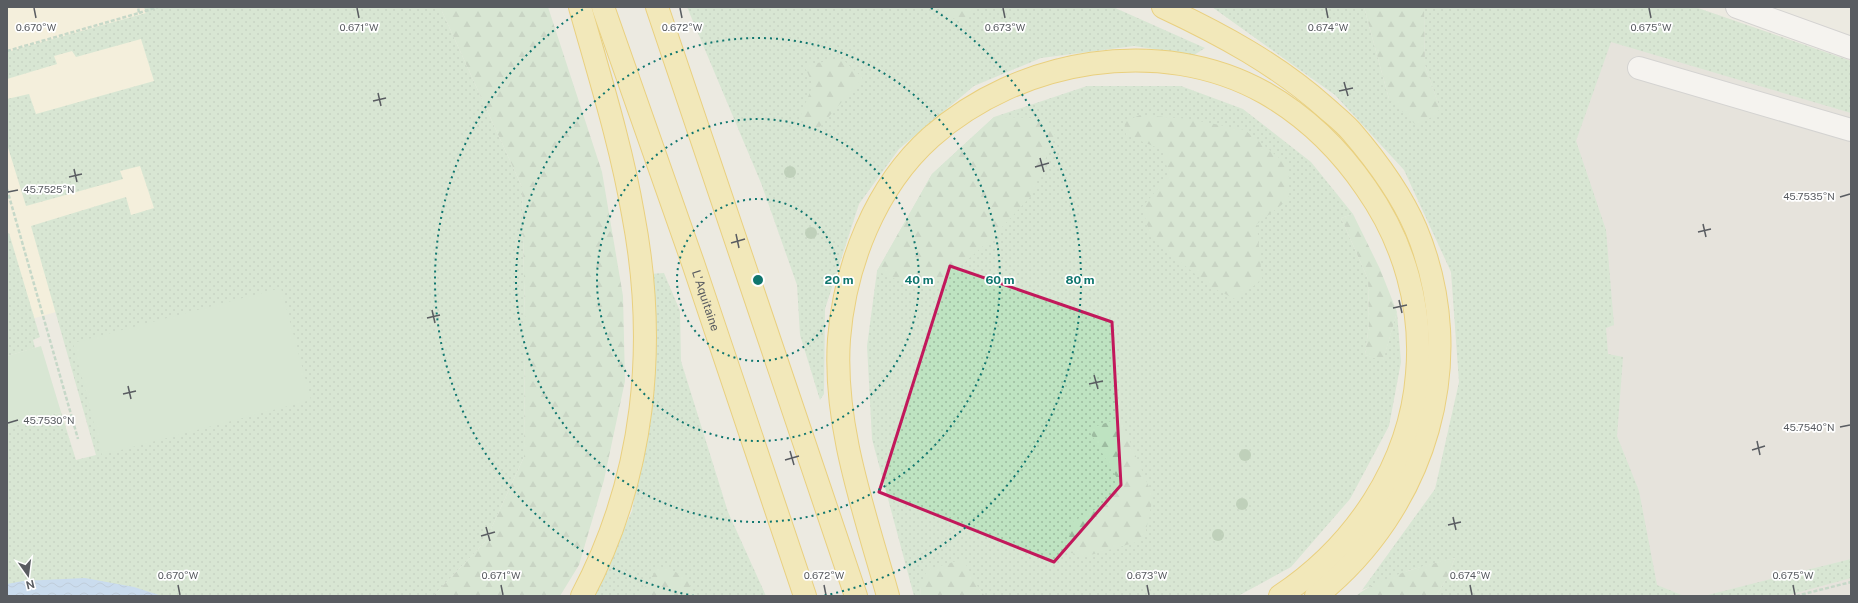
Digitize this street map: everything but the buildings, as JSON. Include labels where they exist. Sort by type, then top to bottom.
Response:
[{"type":"highway","points":[[580,7],[624,171],[633,213],[638,244],[645,345],[644,394],[626,486],[614,524],[595,572],[582,596]]},
{"type":"highway","name":"L'Aquitaine","points":[[603,7],[695,270],[805,596]]},
{"type":"highway","points":[[657,7],[856,596]]},
{"type":"highway","points":[[1163,7],[1193,21],[1259,58],[1303,88],[1350,130],[1400,198],[1416,229],[1434,286],[1440,345],[1434,402],[1429,428],[1421,452],[1411,477],[1384,526],[1346,570],[1316,596]]},
{"type":"highway","points":[[888,596],[857,485],[839,391],[839,341],[843,306],[862,240],[880,201],[904,167],[930,139],[953,120],[982,100],[1014,84],[1040,75],[1079,66],[1122,61],[1159,62],[1199,68],[1230,78],[1265,93],[1299,117],[1327,140],[1346,162],[1381,210],[1392,232],[1409,278],[1417,323],[1418,368],[1413,408],[1398,454],[1372,505],[1357,525],[1331,555],[1310,574],[1280,596]]},
{"type":"street","points":[[1737,7],[1851,48]]},
{"type":"street","points":[[1639,68],[1851,130]]},
{"type":"path","points":[[138,7],[140,13]]},
{"type":"path","points":[[7,51],[158,7]]},
{"type":"path","points":[[7,189],[78,438]]},
{"type":"path","points":[[1796,596],[1851,582]]},
{"type":"highlighted area","points":[[950,266],[1112,322],[1121,485],[1054,562],[879,492]]},
{"type":"shaded area","points":[[7,7],[320,7],[308,240],[7,326]]},
{"type":"shaded area","points":[[1424,7],[1695,7],[1851,61],[1851,596],[1436,596],[1447,578],[1492,472],[1485,243],[1425,65]]},
{"type":"green space","points":[[144,7],[440,7],[522,187],[525,321],[524,457],[485,542],[433,596],[7,596],[7,428],[61,412],[76,460],[96,455],[31,226],[126,197],[131,215],[154,208],[140,166],[120,171],[123,179],[26,206],[7,144],[7,99],[29,94],[36,114],[154,81],[141,39],[76,57],[72,51],[54,56],[57,64],[7,79],[7,52],[146,13]]},
{"type":"green space","points":[[440,7],[548,7],[602,172],[623,296],[625,381],[604,480],[579,565],[560,596],[433,596],[485,542],[524,457],[525,321],[522,187]]},
{"type":"green space","points":[[687,7],[1113,7],[1205,48],[1194,55],[1134,46],[1041,58],[974,86],[899,149],[859,204],[825,309],[824,394],[820,400],[800,335],[797,285],[761,183]]},
{"type":"green space","points":[[943,7],[971,7],[971,15],[962,22],[944,14]]},
{"type":"green space","points":[[1212,7],[1364,7],[1389,99],[1440,109],[1425,65],[1424,7],[1695,7],[1851,61],[1851,113],[1611,42],[1576,141],[1606,230],[1614,325],[1606,328],[1608,354],[1623,357],[1617,436],[1639,491],[1657,585],[1684,596],[1436,596],[1447,578],[1455,558],[1410,570],[1362,590],[1435,489],[1459,382],[1451,272],[1404,170],[1335,95]]},
{"type":"green space","points":[[1364,7],[1424,7],[1425,65],[1440,109],[1434,116],[1416,125],[1389,99]]},
{"type":"green space","points":[[842,59],[863,78],[816,131],[805,126],[801,114],[813,85],[804,65]]},
{"type":"green space","points":[[1087,86],[1181,86],[1243,109],[1311,162],[1353,214],[1341,218],[1368,279],[1369,324],[1365,355],[1383,360],[1397,312],[1401,362],[1389,426],[1350,499],[1291,567],[1238,596],[985,596],[979,589],[920,587],[921,596],[914,596],[872,439],[867,346],[877,271],[932,174],[994,117]]},
{"type":"green space","points":[[1140,115],[1189,119],[1245,130],[1289,166],[1289,199],[1257,224],[1262,280],[1235,299],[1211,287],[1151,238],[1142,207],[1169,176],[1163,150],[1126,135],[1124,122]]},
{"type":"green space","points":[[994,117],[1039,118],[1056,131],[1032,195],[991,239],[945,280],[904,283],[877,271],[932,174]]},
{"type":"green space","points":[[1353,214],[1380,269],[1397,312],[1383,361],[1365,355],[1369,324],[1368,279],[1341,218]]},
{"type":"green space","points":[[9,233],[40,337],[33,340],[35,348],[7,356],[7,234]]},
{"type":"green space","points":[[664,273],[680,311],[681,361],[728,512],[766,596],[593,596],[632,511],[649,415],[649,274]]},
{"type":"green space","points":[[281,288],[311,400],[102,455],[73,343]]},
{"type":"green space","points":[[41,346],[61,412],[7,428],[7,356]]},
{"type":"green space","points":[[1120,418],[1153,497],[1144,540],[1087,556],[1066,552],[1072,522],[1107,503],[1118,480],[1088,429]]},
{"type":"green space","points":[[1455,558],[1447,578],[1436,596],[1356,596],[1377,583],[1403,572]]},
{"type":"green space","points":[[963,559],[979,589],[985,596],[921,596],[920,587],[927,570]]},
{"type":"green space","points":[[1851,559],[1851,578],[1785,596],[1704,596]]},
{"type":"green space","points":[[659,566],[686,576],[695,596],[639,596]]},
{"type":"water","points":[[85,578],[134,587],[162,596],[7,596],[7,584],[23,581]]}]
